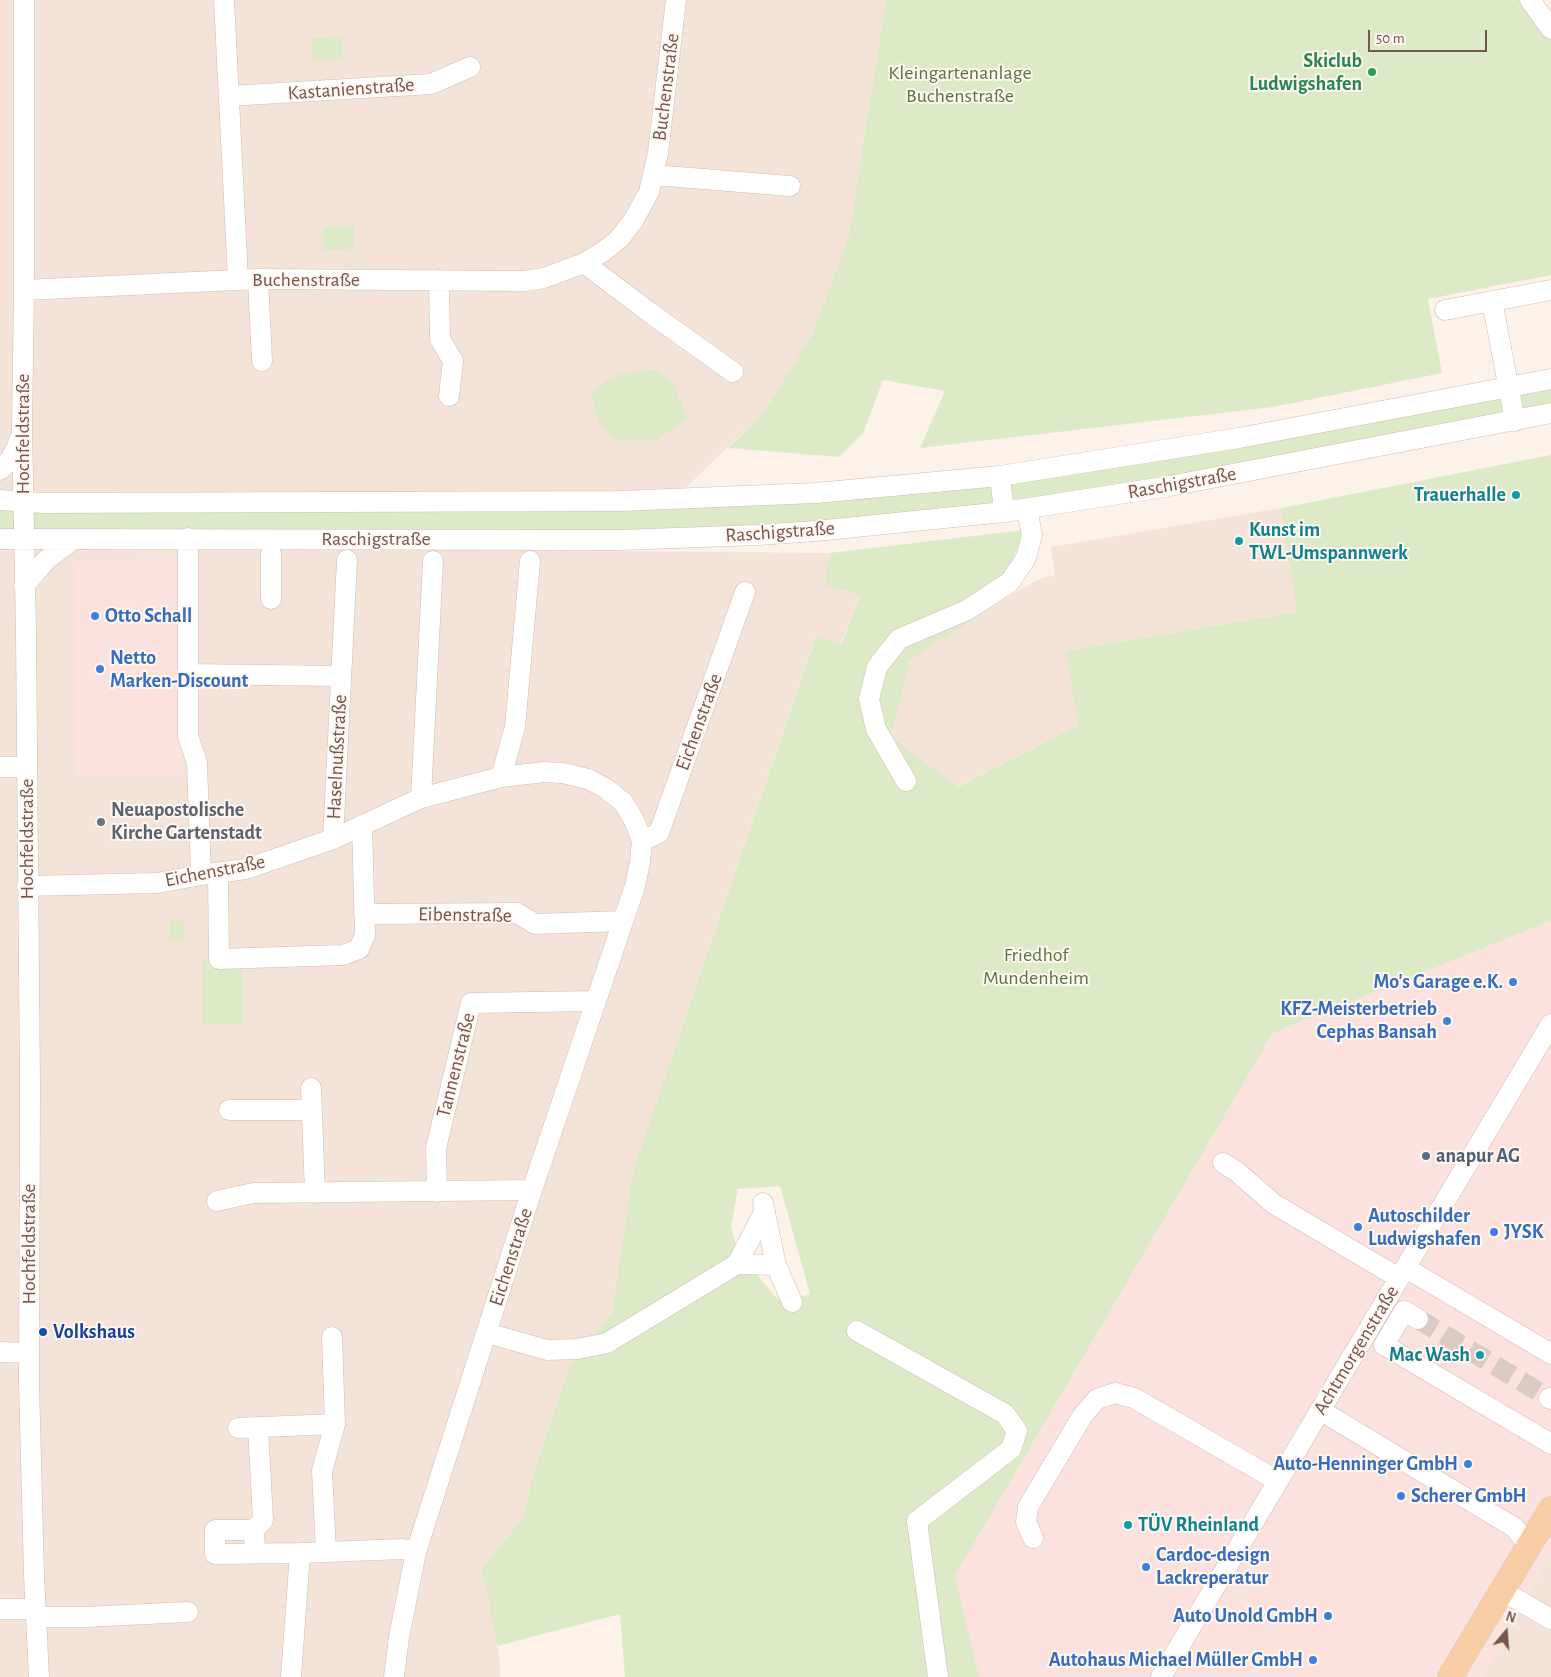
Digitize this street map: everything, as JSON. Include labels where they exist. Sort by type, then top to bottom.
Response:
[{"type":"main road","points":[[1450,1677],[1550,1514]]},
{"type":"street","name":"Hochfeldstraße","points":[[24,0],[22,428],[26,632],[30,1103],[29,1353],[39,1677]]},
{"type":"street","points":[[224,0],[229,96],[248,279],[262,361]]},
{"type":"street","name":"Buchenstraße","points":[[24,290],[248,279],[525,281],[550,277],[584,263],[619,239],[633,221],[649,192],[654,175],[661,130],[676,0]]},
{"type":"street","points":[[1530,0],[1551,29]]},
{"type":"street","name":"Kastanienstraße","points":[[229,96],[432,84],[470,67]]},
{"type":"street","points":[[654,175],[790,186]]},
{"type":"street","points":[[584,263],[733,372]]},
{"type":"street","points":[[439,280],[440,339],[453,360],[449,396]]},
{"type":"street","points":[[1445,310],[1551,290]]},
{"type":"street","points":[[1492,301],[1514,421]]},
{"type":"street","name":"Raschigstraße","points":[[0,500],[23,503],[621,501],[816,493],[1000,476],[1239,438],[1551,379]]},
{"type":"street","name":"Raschigstraße","points":[[0,539],[631,540],[806,532],[1027,509],[1170,486],[1551,414]]},
{"type":"street","points":[[0,470],[10,460],[17,448],[22,428]]},
{"type":"street","points":[[1000,476],[1004,512]]},
{"type":"street","points":[[906,781],[876,729],[869,699],[877,667],[900,639],[967,610],[1010,582],[1026,558],[1032,535],[1027,509]]},
{"type":"street","points":[[188,538],[188,736],[197,763],[218,958],[343,955],[359,949],[364,935],[362,826]]},
{"type":"street","points":[[24,586],[46,560],[74,539]]},
{"type":"street","points":[[271,554],[271,599]]},
{"type":"street","name":"Haselnußstraße","points":[[333,839],[346,560]]},
{"type":"street","points":[[421,798],[433,561]]},
{"type":"street","points":[[501,777],[515,727],[530,561]]},
{"type":"street","name":"Eichenstraße","points":[[642,841],[659,833],[745,592]]},
{"type":"street","name":"Haselnußstraße","points":[[188,674],[340,676]]},
{"type":"street","points":[[0,767],[27,767]]},
{"type":"street","name":"Eichenstraße","points":[[27,886],[157,883],[246,869],[333,839],[421,798],[501,777],[544,772],[563,773],[588,779],[605,788],[623,802],[634,820],[642,841],[635,886],[532,1190],[416,1552],[399,1637],[394,1677]]},
{"type":"street","name":"Eibenstraße","points":[[364,914],[517,913],[535,924],[623,921]]},
{"type":"street","name":"Tannenstraße","points":[[437,1192],[436,1148],[471,1003],[596,1001]]},
{"type":"street","name":"Achtmorgenstraße","points":[[1161,1677],[1551,1024]]},
{"type":"street","points":[[311,1088],[315,1193]]},
{"type":"street","points":[[229,1110],[312,1110]]},
{"type":"street","points":[[1223,1163],[1236,1171],[1274,1204],[1551,1354]]},
{"type":"street","points":[[217,1202],[253,1193],[532,1190]]},
{"type":"street","points":[[737,1264],[763,1208],[776,1265],[792,1302]]},
{"type":"street","points":[[486,1333],[547,1350],[577,1349],[607,1343],[737,1264],[776,1265]]},
{"type":"street","points":[[1418,1319],[1404,1311],[1384,1344],[1551,1444]]},
{"type":"street","points":[[857,1331],[1005,1414],[1017,1431],[1011,1449],[917,1521],[938,1677]]},
{"type":"street","points":[[326,1551],[322,1471],[335,1424],[332,1337]]},
{"type":"street","points":[[0,1352],[29,1353]]},
{"type":"street","points":[[1034,1538],[1026,1522],[1028,1507],[1083,1415],[1097,1399],[1115,1393],[1134,1398],[1278,1481]]},
{"type":"street","points":[[1320,1410],[1515,1528],[1529,1546]]},
{"type":"street","points":[[238,1428],[335,1424]]},
{"type":"street","points":[[255,1554],[254,1530],[263,1520],[258,1428]]},
{"type":"street","points":[[254,1530],[215,1530],[215,1554],[403,1549],[416,1552]]},
{"type":"street","points":[[291,1677],[300,1553]]},
{"type":"street","points":[[1502,1591],[1551,1619]]},
{"type":"street","points":[[0,1610],[85,1617],[188,1612]]},
{"type":"shaded area","points":[[0,0],[886,0],[849,235],[813,333],[764,412],[620,551],[830,553],[824,583],[860,594],[840,645],[815,637],[633,1170],[612,1313],[570,1365],[532,1478],[523,1517],[482,1569],[500,1662],[500,1677],[0,1677]]},
{"type":"shaded area","points":[[1281,508],[1297,612],[1067,651],[1078,725],[957,787],[891,737],[910,660],[992,608],[1000,600],[1044,577],[1055,576],[1051,547]]},
{"type":"shaded area","points":[[182,559],[182,775],[76,776],[75,561]]},
{"type":"shaded area","points":[[1551,921],[1551,1551],[1481,1677],[979,1677],[955,1576],[1273,1033]]},
{"type":"shaded area","points":[[1551,1551],[1551,1677],[1481,1677]]},
{"type":"green space","name":"Kleingartenanlage Buchenstraße","points":[[886,0],[1523,0],[1551,39],[1551,275],[1428,299],[1442,373],[1273,407],[920,448],[945,391],[883,380],[863,433],[839,457],[728,448],[764,412],[813,333],[849,235]]},
{"type":"green space","points":[[342,37],[343,59],[313,60],[312,38]]},
{"type":"green space","points":[[323,227],[354,227],[355,249],[324,250]]},
{"type":"green space","points":[[655,370],[673,382],[687,419],[656,441],[613,439],[599,421],[591,394],[608,379],[622,374]]},
{"type":"green space","points":[[1508,387],[1515,421],[1392,445],[816,531],[0,539],[0,500],[621,501],[1000,476]]},
{"type":"green space","points":[[1551,388],[1551,405],[1517,412],[1518,395]]},
{"type":"green space","name":"Friedhof Mundenheim","points":[[1551,455],[1551,921],[1273,1033],[955,1576],[979,1677],[625,1677],[620,1614],[497,1646],[482,1569],[523,1517],[532,1478],[570,1365],[612,1313],[633,1170],[816,636],[841,645],[860,595],[824,584],[830,553],[1025,530],[992,608],[910,660],[891,737],[958,787],[1078,725],[1066,651],[1297,612],[1281,508]],"holes":[[[780,1186],[810,1295],[777,1299],[738,1251],[731,1227],[738,1189]]]},
{"type":"green space","points":[[170,920],[184,921],[184,940],[169,940]]},
{"type":"green space","points":[[203,961],[242,962],[242,1024],[202,1023]]},
{"type":"tunnel","points":[[1418,1319],[1549,1398]]},
{"type":"place","name":"Skiclub Ludwigshafen","points":[[1372,72]]},
{"type":"place","name":"Trauerhalle","points":[[1516,495]]},
{"type":"place","name":"Kunst im TWL-Umspannwerk","points":[[1239,541]]},
{"type":"place","name":"Otto Schall","points":[[95,616]]},
{"type":"place","name":"Netto Marken-Discount","points":[[100,669]]},
{"type":"place","name":"Neuapostolische Kirche Gartenstadt","points":[[101,822]]},
{"type":"place","name":"Mo's Garage e.K.","points":[[1513,982]]},
{"type":"place","name":"KFZ-Meisterbetrieb Cephas Bansah","points":[[1447,1021]]},
{"type":"place","name":"anapur AG","points":[[1426,1156]]},
{"type":"place","name":"Autoschilder Ludwigshafen","points":[[1358,1227]]},
{"type":"place","name":"JYSK","points":[[1494,1232]]},
{"type":"place","name":"Volkshaus","points":[[43,1332]]},
{"type":"place","name":"Mac Wash","points":[[1480,1355]]},
{"type":"place","name":"Auto-Henninger GmbH","points":[[1468,1464]]},
{"type":"place","name":"Scherer GmbH","points":[[1401,1496]]},
{"type":"place","name":"TÜV Rheinland","points":[[1128,1525]]},
{"type":"place","name":"Cardoc-design Lackreperatur","points":[[1146,1567]]},
{"type":"place","name":"Auto Unold GmbH","points":[[1328,1616]]},
{"type":"place","name":"Autohaus Michael Müller GmbH","points":[[1313,1660]]}]
